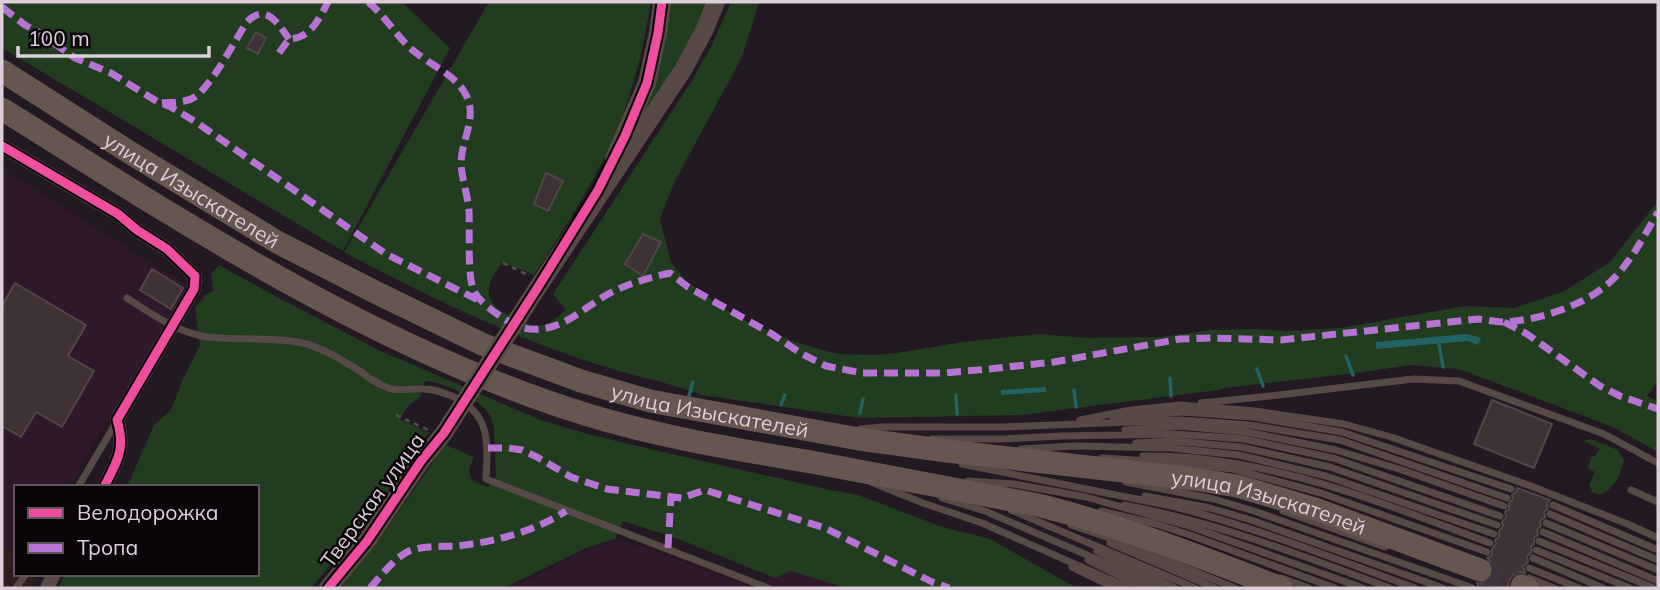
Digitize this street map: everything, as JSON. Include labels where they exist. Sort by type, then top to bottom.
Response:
[{"type":"highway","name":"улица Изыскателей","points":[[2,71],[277,242],[484,345],[569,376],[650,401],[951,457],[1084,489],[1177,547],[1276,581]]},
{"type":"highway","name":"улица Изыскателей","points":[[2,109],[170,215],[346,313],[467,372],[529,396],[628,427],[976,491],[1084,489],[1194,479],[1259,492],[1315,509],[1480,570]]},
{"type":"street","points":[[536,283],[598,190],[625,136],[647,83],[662,2]]},
{"type":"street","points":[[536,283],[683,70],[716,2]]},
{"type":"street","points":[[2,146],[118,214],[167,249],[195,276],[194,289],[117,421],[121,433],[121,453],[105,485]]},
{"type":"street","name":"Тверская улица","points":[[328,588],[367,541],[536,283]]},
{"type":"lane","points":[[127,298],[171,326],[208,337],[304,344],[332,354],[373,382],[394,390],[424,388],[440,391],[469,406],[483,424],[488,448],[486,479],[763,587]]},
{"type":"lane","points":[[1078,421],[1131,410],[1413,379],[1459,381],[1604,434],[1658,463]]},
{"type":"lane","points":[[1180,405],[1255,411],[1344,424],[1531,486],[1658,538]]},
{"type":"lane","points":[[1048,425],[1182,412],[1253,417],[1342,432],[1511,489]]},
{"type":"lane","points":[[824,432],[1180,420],[1250,425],[1339,440],[1507,498]]},
{"type":"lane","points":[[79,485],[117,421]]},
{"type":"lane","points":[[1062,436],[1178,426],[1247,432],[1336,450],[1504,506]]},
{"type":"lane","points":[[824,432],[915,438]]},
{"type":"lane","points":[[927,439],[1175,434],[1244,439],[1333,458],[1500,516]]},
{"type":"lane","points":[[859,439],[928,457],[1042,471]]},
{"type":"lane","points":[[951,457],[1003,450],[1173,441],[1241,447],[1330,467],[1497,525]]},
{"type":"lane","points":[[1074,446],[1170,448],[1239,455],[1326,476],[1493,534]]},
{"type":"lane","points":[[1003,450],[1157,524],[1237,556],[1335,588]]},
{"type":"lane","points":[[1084,489],[1169,456],[1235,463],[1324,484],[1490,542]]},
{"type":"lane","points":[[837,467],[1027,494],[1084,489],[1164,469],[1230,476],[1370,520]]},
{"type":"lane","points":[[837,467],[925,493]]},
{"type":"lane","points":[[837,467],[892,492],[982,523],[1129,588]]},
{"type":"lane","points":[[925,478],[951,480]]},
{"type":"lane","points":[[1230,495],[1187,486],[1118,481],[1214,499],[1480,570]]},
{"type":"lane","points":[[1084,489],[1167,499],[1210,508],[1246,531],[1363,588]]},
{"type":"lane","points":[[1084,489],[1189,526],[1246,531],[1443,588]]},
{"type":"lane","points":[[1084,489],[1215,588]]},
{"type":"lane","points":[[1084,489],[1127,544],[1235,588]]},
{"type":"lane","points":[[1084,489],[1258,588]]},
{"type":"lane","points":[[1631,490],[1658,502]]},
{"type":"lane","points":[[976,491],[1175,588]]},
{"type":"lane","points":[[938,496],[985,511],[1159,588]]},
{"type":"lane","points":[[1553,505],[1658,550]]},
{"type":"lane","points":[[1269,506],[1399,552]]},
{"type":"lane","points":[[1658,560],[1548,518],[1658,570]]},
{"type":"lane","points":[[1009,521],[1144,588]]},
{"type":"lane","points":[[1053,528],[1195,588]]},
{"type":"lane","points":[[1246,531],[1390,588]]},
{"type":"lane","points":[[1246,531],[1415,588]]},
{"type":"lane","points":[[1003,532],[1115,588]]},
{"type":"lane","points":[[1543,532],[1658,581]]},
{"type":"lane","points":[[1539,541],[1654,588]]},
{"type":"lane","points":[[1603,588],[1534,554],[1630,588]]},
{"type":"lane","points":[[1237,556],[1260,570]]},
{"type":"lane","points":[[1055,559],[1104,588]]},
{"type":"lane","points":[[1526,580],[1554,588]]},
{"type":"lane","points":[[1526,580],[1579,588]]},
{"type":"lane","points":[[1276,581],[1309,588]]},
{"type":"path","points":[[503,263],[536,283]]},
{"type":"path","points":[[396,415],[438,432]]},
{"type":"shaded area","points":[[2,168],[187,286],[70,485],[14,485],[14,552],[2,548]]},
{"type":"shaded area","points":[[618,540],[755,588],[511,588],[592,547]]},
{"type":"shaded area","points":[[2,548],[14,552],[14,576],[37,576],[30,588],[2,588]]},
{"type":"shaded area","points":[[783,566],[843,588],[757,588]]},
{"type":"green space","points":[[2,2],[402,2],[450,48],[343,251],[2,48]]},
{"type":"green space","points":[[489,2],[651,2],[641,54],[626,106],[608,150],[585,193],[534,275],[503,262],[491,280],[489,295],[497,307],[528,324],[546,324],[566,310],[553,294],[691,82],[712,45],[731,2],[759,2],[742,57],[674,183],[660,219],[671,262],[686,281],[735,316],[792,341],[829,352],[874,355],[1039,334],[1087,338],[1161,337],[1210,330],[1289,331],[1340,328],[1465,306],[1514,308],[1563,292],[1610,262],[1658,201],[1658,375],[1647,396],[1658,401],[1658,452],[1613,427],[1459,369],[1411,365],[1021,415],[859,418],[702,395],[552,349],[461,310],[344,252]]},
{"type":"green space","points":[[667,2],[711,2],[636,139]]},
{"type":"green space","points":[[219,265],[381,351],[543,421],[595,436],[858,495],[945,528],[990,539],[1077,588],[846,588],[791,571],[775,578],[676,538],[623,521],[615,539],[586,548],[504,588],[340,588],[380,538],[444,444],[474,457],[469,470],[472,480],[488,487],[496,476],[494,427],[487,411],[456,390],[425,381],[420,397],[409,405],[400,419],[429,433],[365,525],[311,588],[58,588],[64,576],[259,576],[259,485],[128,485],[154,425],[171,410],[200,345],[195,308],[205,295],[213,291],[211,274]]},
{"type":"green space","points":[[1591,439],[1618,450],[1624,460],[1616,481],[1600,495],[1593,493],[1589,485],[1595,472],[1588,468],[1592,456],[1600,449],[1584,441]]},
{"type":"water","points":[[1467,334],[1481,338],[1478,345],[1468,341],[1376,349],[1376,342]]},
{"type":"water","points":[[1046,387],[1046,392],[1001,395],[1001,390]]},
{"type":"building","points":[[256,32],[266,38],[258,54],[247,48]]},
{"type":"building","points":[[546,173],[563,181],[548,211],[534,204]]},
{"type":"building","points":[[643,234],[661,242],[643,276],[625,264]]},
{"type":"building","points":[[152,269],[183,288],[171,309],[140,290]]},
{"type":"building","points":[[15,283],[86,325],[68,356],[94,371],[62,427],[36,412],[21,437],[2,426],[2,306]]},
{"type":"building","points":[[1492,400],[1552,424],[1534,468],[1474,444]]},
{"type":"building","points":[[1517,488],[1550,500],[1544,512],[1545,517],[1540,521],[1541,526],[1534,538],[1531,553],[1527,556],[1528,562],[1523,566],[1525,573],[1513,575],[1508,588],[1479,588],[1477,583],[1483,584],[1493,575],[1494,567],[1487,558],[1492,555],[1495,540],[1499,537],[1502,522],[1506,517],[1505,512],[1509,509],[1512,495]]},
{"type":"waterway","points":[[1439,345],[1443,367]]},
{"type":"waterway","points":[[1346,356],[1353,375]]},
{"type":"waterway","points":[[1257,369],[1263,386]]},
{"type":"waterway","points":[[1170,378],[1171,396]]},
{"type":"waterway","points":[[689,396],[693,382]]},
{"type":"waterway","points":[[1074,390],[1076,407]]},
{"type":"waterway","points":[[781,405],[785,395]]},
{"type":"waterway","points":[[956,395],[957,414]]},
{"type":"waterway","points":[[860,413],[863,399]]},
{"type":"tunnel","points":[[1480,570],[1522,586]]},
{"type":"marked path","points":[[279,53],[289,39],[309,31],[328,2]]},
{"type":"marked path","points":[[368,2],[409,46],[451,77],[467,97],[470,114],[461,164],[469,211],[472,284],[479,298],[492,311],[529,329],[559,324],[617,289],[670,273],[688,287],[802,354],[826,366],[862,373],[943,373],[989,369],[1054,362],[1180,339],[1281,340],[1478,319],[1518,321],[1574,305],[1609,283],[1624,267],[1658,212]]},
{"type":"marked path","points":[[2,7],[75,58],[111,73],[196,122],[386,254],[480,301]]},
{"type":"marked path","points":[[162,103],[195,97],[208,83],[246,23],[253,17],[259,14],[270,17],[289,39]]},
{"type":"marked path","points":[[1504,322],[1527,334],[1600,386],[1658,409]]},
{"type":"marked path","points":[[488,448],[522,450],[571,477],[607,489],[682,498],[705,490],[825,528],[949,588]]},
{"type":"marked path","points":[[668,548],[671,496]]},
{"type":"marked path","points":[[370,588],[393,563],[409,551],[501,538],[541,525],[566,511]]},
{"type":"cycle path","points":[[328,588],[367,541],[421,461],[444,433],[598,190],[647,83],[662,2]]},
{"type":"cycle path","points":[[2,146],[118,214],[167,249],[195,276],[194,289],[117,420],[120,447],[105,485]]}]
